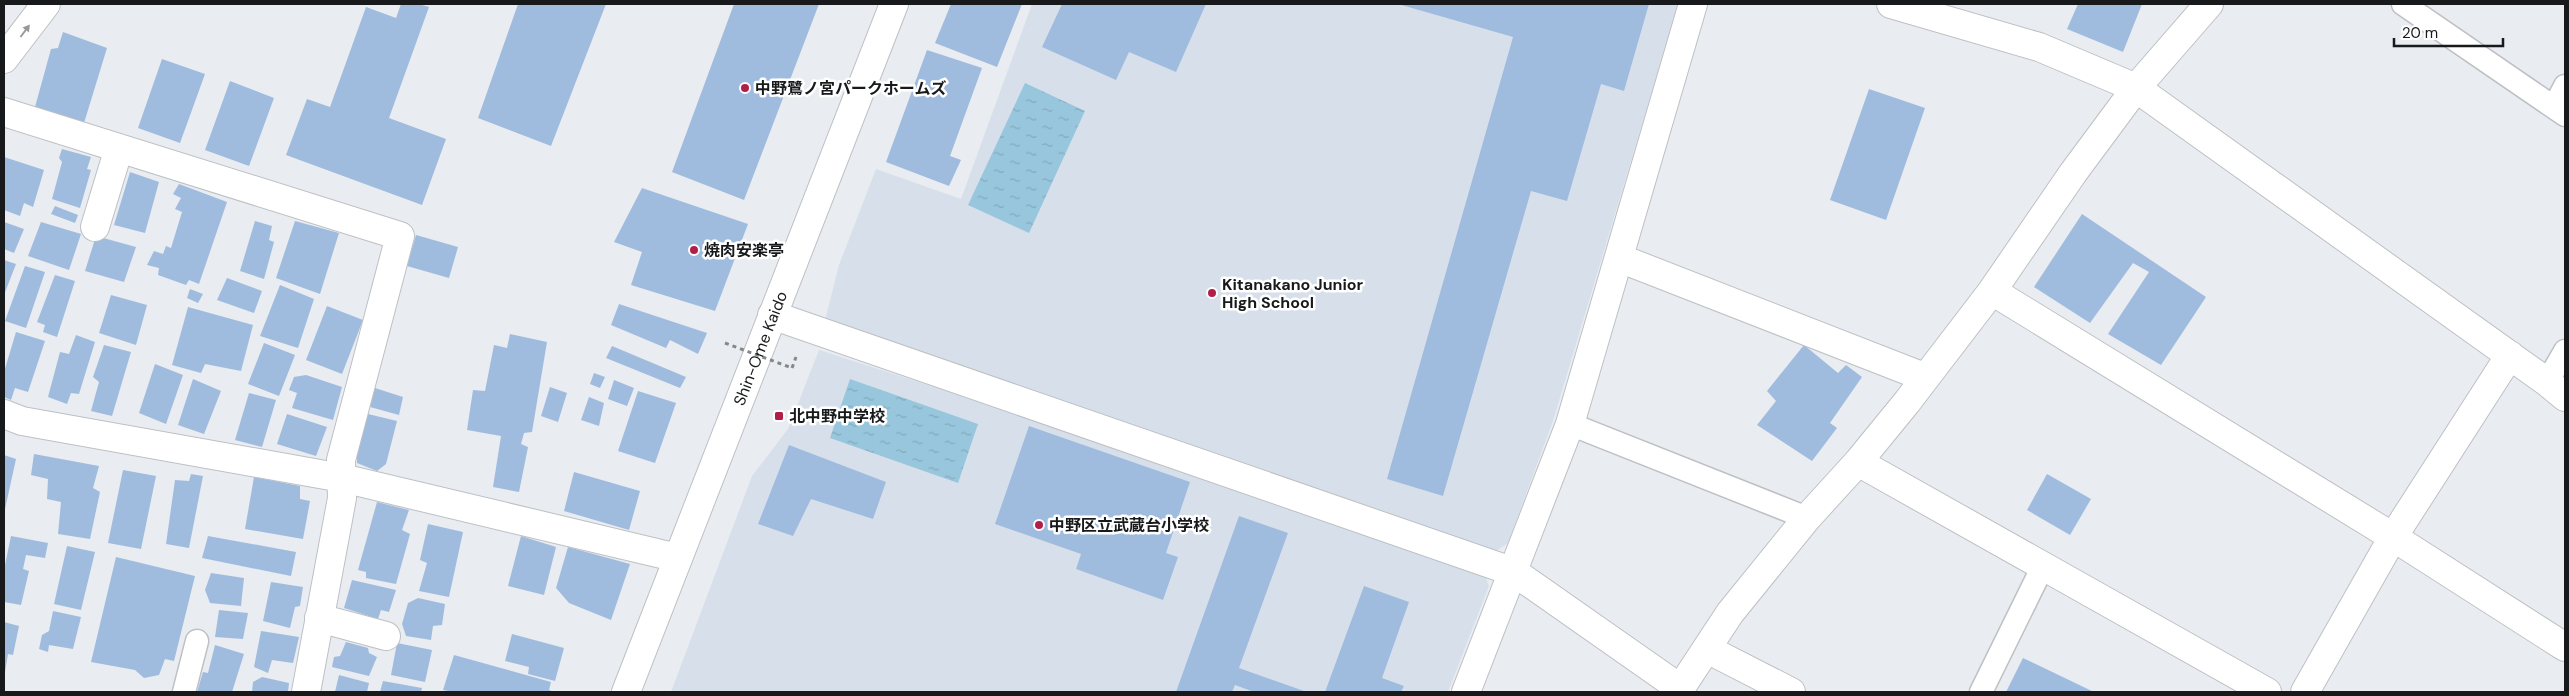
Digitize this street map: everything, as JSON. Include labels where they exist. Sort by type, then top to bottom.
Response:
[{"type":"street","points":[[4,59],[46,4]]},
{"type":"street","name":"Shin-Ome Kaido","points":[[626,692],[894,4]]},
{"type":"street","points":[[1466,692],[1570,424],[1693,4]]},
{"type":"street","points":[[1891,4],[2039,47],[2136,88],[2510,355],[2556,390]]},
{"type":"street","points":[[772,315],[1514,572],[1679,690],[1730,613],[1807,518],[1858,462],[1992,291],[2073,173],[2136,88],[2210,4]]},
{"type":"street","points":[[4,112],[400,236],[341,460],[342,498],[306,692]]},
{"type":"street","points":[[95,227],[119,148]]},
{"type":"street","points":[[1619,258],[1924,377]]},
{"type":"street","points":[[1992,291],[2393,538],[2565,647]]},
{"type":"street","points":[[2305,692],[2393,538],[2510,355]]},
{"type":"street","points":[[4,414],[22,421],[342,478],[678,558]]},
{"type":"street","points":[[1858,462],[2267,692]]},
{"type":"street","points":[[319,618],[386,636]]},
{"type":"street","points":[[1707,649],[1791,692]]},
{"type":"lane","points":[[2403,4],[2560,111],[2565,86]]},
{"type":"lane","points":[[2556,390],[2565,351]]},
{"type":"lane","points":[[1570,424],[1807,518]]},
{"type":"lane","points":[[1981,692],[2044,566]]},
{"type":"lane","points":[[184,692],[197,641]]},
{"type":"path","points":[[725,342],[792,368]]},
{"type":"shaded area","name":"Kitanakano Junior High School","points":[[1032,4],[1678,4],[1553,421],[1508,543],[1496,551],[825,321],[839,265],[876,169],[961,199]]},
{"type":"shaded area","name":"中野区立武蔵台小学校","points":[[819,350],[1165,461],[1485,575],[1489,586],[1448,692],[671,692],[752,476],[788,429]]},
{"type":"water","points":[[1025,83],[1085,111],[1029,233],[968,205]]},
{"type":"water","points":[[850,379],[978,424],[958,483],[830,438]]},
{"type":"building","points":[[401,4],[419,4],[429,7],[389,118],[446,139],[422,205],[286,155],[307,99],[330,107],[366,7],[396,18]]},
{"type":"building","points":[[518,4],[606,4],[551,146],[478,118]]},
{"type":"building","name":"中野鷺ノ宮パークホームズ","points":[[734,4],[819,4],[744,200],[672,172]]},
{"type":"building","points":[[951,4],[1022,4],[997,67],[935,43]]},
{"type":"building","points":[[1062,4],[1206,4],[1176,72],[1129,52],[1116,80],[1042,47]]},
{"type":"building","points":[[1398,4],[1649,4],[1624,91],[1601,84],[1567,201],[1531,191],[1443,496],[1387,479],[1513,37]]},
{"type":"building","points":[[2078,4],[2142,4],[2123,52],[2067,29]]},
{"type":"building","points":[[63,32],[107,48],[84,123],[35,107],[51,49],[58,48]]},
{"type":"building","points":[[927,50],[982,68],[950,156],[961,160],[949,186],[886,162]]},
{"type":"building","points":[[162,59],[205,74],[180,143],[138,128]]},
{"type":"building","points":[[230,81],[274,98],[249,166],[205,150]]},
{"type":"building","points":[[1869,89],[1925,108],[1886,220],[1830,200]]},
{"type":"building","points":[[62,149],[91,157],[87,169],[91,170],[80,208],[52,199],[62,162],[59,158]]},
{"type":"building","points":[[4,157],[44,170],[33,207],[24,203],[20,216],[4,210]]},
{"type":"building","points":[[130,172],[159,182],[145,233],[114,225]]},
{"type":"building","points":[[179,184],[227,202],[199,284],[189,280],[186,285],[158,275],[159,268],[147,265],[154,251],[163,254],[166,246],[171,248],[182,212],[175,209],[181,198],[173,194]]},
{"type":"building","points":[[642,188],[748,224],[715,311],[631,285],[642,252],[614,242]]},
{"type":"building","points":[[55,206],[78,215],[75,223],[51,214]]},
{"type":"building","points":[[2082,214],[2206,297],[2161,365],[2108,334],[2149,272],[2133,263],[2090,323],[2034,287]]},
{"type":"building","points":[[255,221],[272,226],[269,240],[274,242],[264,279],[240,271]]},
{"type":"building","points":[[295,221],[339,233],[320,294],[276,278]]},
{"type":"building","points":[[4,222],[24,229],[14,253],[4,249]]},
{"type":"building","points":[[41,222],[81,234],[69,270],[28,256]]},
{"type":"building","points":[[416,235],[458,247],[449,278],[407,266]]},
{"type":"building","points":[[96,236],[136,247],[124,282],[85,271]]},
{"type":"building","points":[[4,260],[16,264],[4,295]]},
{"type":"building","points":[[25,266],[45,272],[26,328],[5,321]]},
{"type":"building","points":[[55,275],[75,281],[57,337],[43,332],[45,325],[37,322]]},
{"type":"building","points":[[227,278],[262,291],[254,313],[217,300]]},
{"type":"building","points":[[280,285],[314,299],[298,348],[260,336]]},
{"type":"building","points":[[190,289],[203,294],[198,303],[187,298]]},
{"type":"building","points":[[111,295],[147,305],[136,345],[99,333]]},
{"type":"building","points":[[619,304],[707,333],[698,354],[670,340],[666,348],[611,325]]},
{"type":"building","points":[[327,306],[363,320],[342,374],[306,360]]},
{"type":"building","points":[[188,307],[253,325],[241,371],[205,364],[201,373],[172,365]]},
{"type":"building","points":[[16,332],[45,341],[28,392],[15,388],[11,400],[4,397],[4,372]]},
{"type":"building","points":[[510,334],[547,342],[532,432],[524,433],[521,444],[528,447],[519,492],[493,487],[501,436],[467,430],[473,390],[485,391],[494,345],[507,348]]},
{"type":"building","points":[[76,335],[95,342],[79,394],[71,393],[67,404],[48,397],[60,352],[69,354]]},
{"type":"building","points":[[264,343],[295,355],[279,396],[248,384]]},
{"type":"building","points":[[104,345],[131,352],[112,416],[91,411],[99,382],[93,377]]},
{"type":"building","points":[[1804,345],[1838,373],[1846,365],[1862,377],[1830,423],[1837,428],[1812,461],[1757,425],[1776,401],[1767,391]]},
{"type":"building","points":[[612,346],[686,377],[680,388],[606,358]]},
{"type":"building","points":[[155,364],[183,375],[166,424],[139,413]]},
{"type":"building","points":[[594,373],[605,377],[600,388],[590,384]]},
{"type":"building","points":[[306,375],[342,387],[333,420],[292,408],[297,393],[289,390],[294,377]]},
{"type":"building","points":[[193,379],[221,391],[204,434],[178,425]]},
{"type":"building","points":[[614,380],[634,388],[627,406],[608,399]]},
{"type":"building","points":[[550,387],[567,393],[558,422],[541,416]]},
{"type":"building","points":[[375,388],[403,397],[399,415],[370,407]]},
{"type":"building","points":[[638,391],[676,403],[655,463],[618,451]]},
{"type":"building","points":[[249,393],[276,400],[262,447],[235,440]]},
{"type":"building","points":[[589,397],[604,403],[599,426],[581,420]]},
{"type":"building","points":[[287,414],[327,427],[316,456],[277,444]]},
{"type":"building","points":[[368,414],[397,421],[386,464],[377,471],[357,463],[357,453]]},
{"type":"building","points":[[1029,426],[1190,482],[1166,553],[1178,557],[1163,600],[1076,569],[1081,554],[995,524]]},
{"type":"building","points":[[789,445],[886,482],[873,519],[811,499],[793,536],[758,524]]},
{"type":"building","points":[[34,454],[99,466],[93,488],[100,492],[90,539],[58,534],[61,502],[47,499],[48,479],[31,475]]},
{"type":"building","points":[[4,455],[16,459],[5,509],[4,509]]},
{"type":"building","points":[[123,470],[156,476],[141,549],[108,543]]},
{"type":"building","points":[[574,472],[640,491],[629,530],[564,511]]},
{"type":"building","points":[[191,474],[203,476],[189,548],[166,544],[175,480],[189,481]]},
{"type":"building","points":[[2047,474],[2091,499],[2070,535],[2027,510]]},
{"type":"building","points":[[254,477],[300,486],[300,499],[310,501],[303,539],[245,529]]},
{"type":"building","points":[[377,502],[409,510],[402,530],[410,534],[396,584],[366,578],[366,572],[358,570]]},
{"type":"building","points":[[1239,516],[1288,533],[1239,668],[1307,692],[1254,692],[1235,685],[1232,692],[1176,692]]},
{"type":"building","points":[[428,524],[463,532],[449,597],[419,591],[427,563],[420,560]]},
{"type":"building","points":[[11,536],[48,543],[45,558],[26,555],[23,569],[29,571],[21,605],[4,602],[4,570]]},
{"type":"building","points":[[208,536],[296,552],[291,576],[202,558]]},
{"type":"building","points":[[521,536],[556,547],[544,595],[508,586]]},
{"type":"building","points":[[67,546],[95,552],[81,610],[54,604]]},
{"type":"building","points":[[568,547],[630,564],[611,620],[569,603],[556,588]]},
{"type":"building","points":[[116,557],[195,576],[174,661],[165,659],[159,675],[144,678],[135,670],[91,662]]},
{"type":"building","points":[[211,573],[244,578],[241,606],[210,603],[205,590]]},
{"type":"building","points":[[352,580],[396,590],[389,612],[381,610],[378,619],[344,608]]},
{"type":"building","points":[[271,582],[303,587],[300,606],[295,607],[290,628],[263,621]]},
{"type":"building","points":[[1364,586],[1409,602],[1382,678],[1404,686],[1401,692],[1325,692]]},
{"type":"building","points":[[418,598],[445,604],[442,625],[433,626],[431,640],[406,636],[402,624],[408,603]]},
{"type":"building","points":[[219,610],[248,613],[243,639],[215,637]]},
{"type":"building","points":[[53,611],[81,617],[73,649],[49,645],[48,652],[39,649],[42,635],[49,631]]},
{"type":"building","points":[[4,622],[19,626],[13,655],[8,654],[5,672]]},
{"type":"building","points":[[261,631],[299,637],[293,663],[272,660],[268,673],[254,667]]},
{"type":"building","points":[[512,634],[564,648],[555,681],[528,674],[529,667],[505,661]]},
{"type":"building","points":[[346,642],[368,648],[369,653],[377,657],[369,676],[332,667],[334,657],[340,656]]},
{"type":"building","points":[[397,643],[432,650],[425,682],[391,675]]},
{"type":"building","points":[[215,645],[244,654],[232,692],[197,692],[203,672],[208,673]]},
{"type":"building","points":[[454,655],[551,682],[549,690],[554,692],[453,692],[443,690]]},
{"type":"building","points":[[2023,658],[2094,692],[2006,692]]},
{"type":"building","points":[[339,675],[369,683],[367,692],[335,692]]},
{"type":"building","points":[[262,677],[289,683],[288,692],[252,692],[253,682]]},
{"type":"building","points":[[383,681],[422,688],[421,692],[380,692]]},
{"type":"place","name":"中野鷺ノ宮パークホームズ","points":[[745,88]]},
{"type":"place","name":"焼肉安楽亭","points":[[694,250]]},
{"type":"place","name":"Kitanakano Junior High School","points":[[1212,293]]},
{"type":"place","name":"北中野中学校","points":[[779,416]]},
{"type":"place","name":"中野区立武蔵台小学校","points":[[1039,525]]}]
